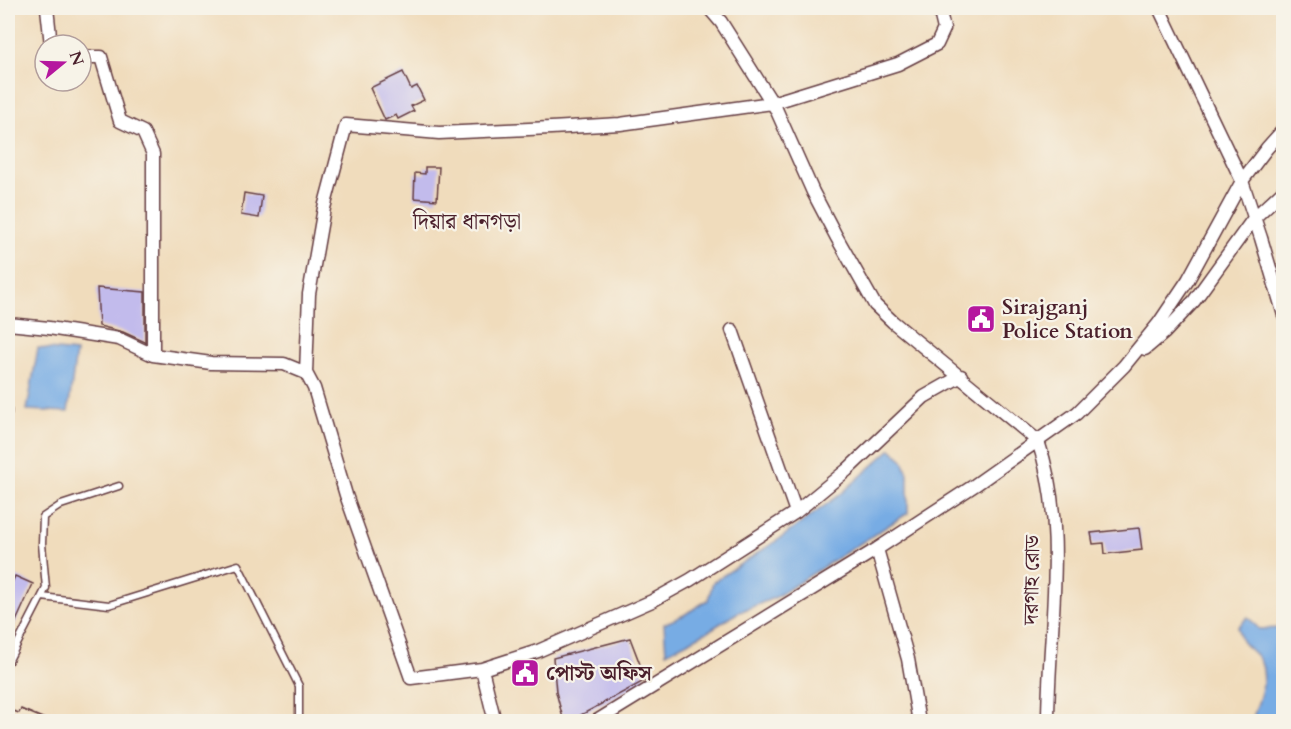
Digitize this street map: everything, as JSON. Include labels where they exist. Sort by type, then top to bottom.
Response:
[{"type":"street","points":[[47,8],[50,33]]},
{"type":"street","points":[[708,8],[721,22],[772,103],[813,192],[875,305],[1038,441]]},
{"type":"street","points":[[939,8],[944,29],[937,44],[898,64],[772,103],[620,124],[551,128],[439,133],[346,125],[324,208],[311,283],[306,373],[314,388],[346,495],[411,678],[482,669],[538,651],[652,601],[690,580],[796,512],[847,470],[924,397],[961,376]]},
{"type":"street","points":[[1159,8],[1242,181],[1284,315]]},
{"type":"street","points":[[93,57],[100,57],[120,121],[143,132],[153,154],[153,355]]},
{"type":"street","points":[[595,722],[877,549],[975,486],[1084,407],[1124,366],[1159,323],[1188,280],[1242,181],[1284,129]]},
{"type":"street","points":[[1124,366],[1164,333],[1194,301],[1254,218],[1284,190]]},
{"type":"street","points":[[8,324],[119,339],[153,355],[211,363],[284,364],[306,373]]},
{"type":"street","points":[[732,330],[796,512]]},
{"type":"street","name":"দরগাহ রোড","points":[[1038,441],[1047,466],[1056,561],[1048,677],[1048,722]]},
{"type":"street","points":[[877,549],[908,659],[919,722]]},
{"type":"street","points":[[482,669],[495,722]]},
{"type":"lane","points":[[8,662],[46,588],[42,544],[43,517],[62,505],[119,486]]},
{"type":"lane","points":[[42,597],[109,605],[238,565],[299,686],[299,722]]},
{"type":"water","points":[[38,348],[76,352],[68,412],[27,410]]},
{"type":"water","points":[[891,449],[903,460],[908,474],[908,513],[776,597],[737,613],[707,632],[666,653],[664,624],[708,600],[713,582],[778,540],[842,493]]},
{"type":"water","points":[[1248,617],[1259,629],[1283,628],[1283,721],[1252,721],[1264,677],[1260,661],[1240,637],[1238,627]]},
{"type":"building","points":[[403,72],[411,89],[417,86],[424,100],[411,106],[414,111],[398,119],[396,115],[385,120],[370,88]]},
{"type":"building","points":[[425,167],[439,167],[437,200],[414,198],[415,173],[425,174]]},
{"type":"building","points":[[244,193],[262,196],[259,218],[241,215]]},
{"type":"building","points":[[97,288],[145,292],[145,342],[123,332],[99,326]]},
{"type":"building","points":[[1139,528],[1142,550],[1105,554],[1104,543],[1093,544],[1091,533]]},
{"type":"building","points":[[15,576],[33,584],[8,639],[8,592]]},
{"type":"building","points":[[630,638],[646,680],[568,722],[564,722],[556,692],[553,658]]},
{"type":"building","points":[[8,709],[19,713],[21,709],[52,722],[8,722]]},
{"type":"place","name":"Sirajganj Police Station","points":[[981,319]]},
{"type":"place","name":"পোস্ট অফিস","points":[[525,673]]},
{"type":"district","name":"দিয়ার ধানগড়া","points":[[467,222]]}]
